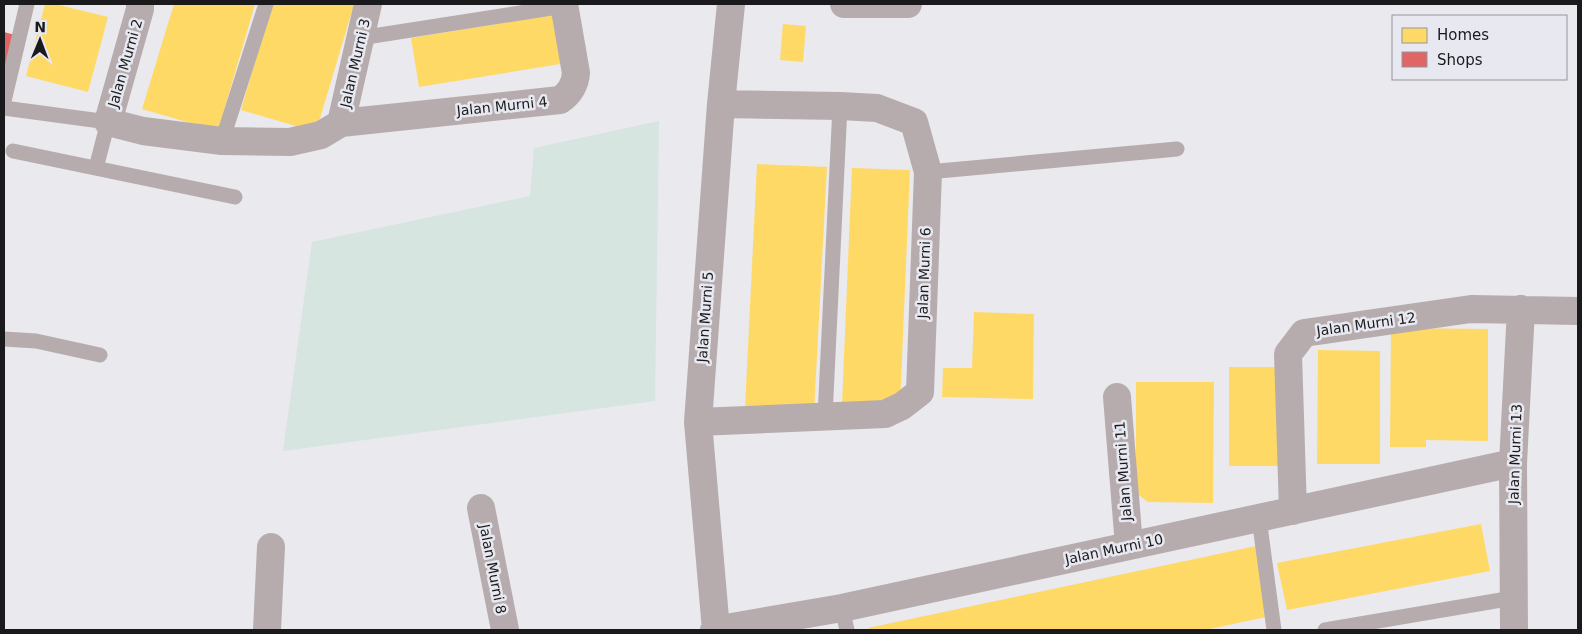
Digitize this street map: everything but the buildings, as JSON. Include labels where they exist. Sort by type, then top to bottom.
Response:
[{"type":"street","name":"Jalan Murni 2","points":[[108,122],[138,18],[140,4]]},
{"type":"street","name":"Jalan Murni 3","points":[[341,123],[368,4]]},
{"type":"street","name":"Jalan Murni 5","points":[[715,630],[698,422],[721,104],[731,4]]},
{"type":"street","points":[[844,4],[908,4]]},
{"type":"street","name":"Jalan Murni 4","points":[[341,123],[560,100],[569,93],[576,81],[564,5]]},
{"type":"street","name":"Jalan Murni 6","points":[[698,422],[885,414],[902,406],[920,392],[928,172],[914,122],[877,108],[721,104]]},
{"type":"street","points":[[108,122],[143,130],[222,141],[290,142],[321,135],[341,123]]},
{"type":"street","name":"Jalan Murni 12","points":[[1293,511],[1288,354],[1304,333],[1471,309],[1578,311]]},
{"type":"street","name":"Jalan Murni 13","points":[[1514,630],[1513,463],[1520,309]]},
{"type":"street","name":"Jalan Murni 11","points":[[1117,396],[1129,546]]},
{"type":"street","name":"Jalan Murni 10","points":[[715,630],[844,619],[1129,546],[1513,463]]},
{"type":"street","name":"Jalan Murni 8","points":[[481,508],[505,630]]},
{"type":"street","points":[[267,630],[272,547]]},
{"type":"lane","points":[[4,101],[26,4]]},
{"type":"lane","points":[[222,141],[266,4]]},
{"type":"lane","points":[[360,38],[564,5]]},
{"type":"lane","points":[[825,417],[840,106]]},
{"type":"lane","points":[[4,108],[108,122],[96,168]]},
{"type":"lane","points":[[928,172],[1177,149]]},
{"type":"lane","points":[[13,151],[235,196]]},
{"type":"lane","points":[[4,339],[36,341],[100,355]]},
{"type":"lane","points":[[1259,518],[1274,630]]},
{"type":"lane","points":[[1324,630],[1513,598]]},
{"type":"shaded area","points":[[659,121],[655,401],[283,451],[312,242],[530,196],[534,148]]}]
